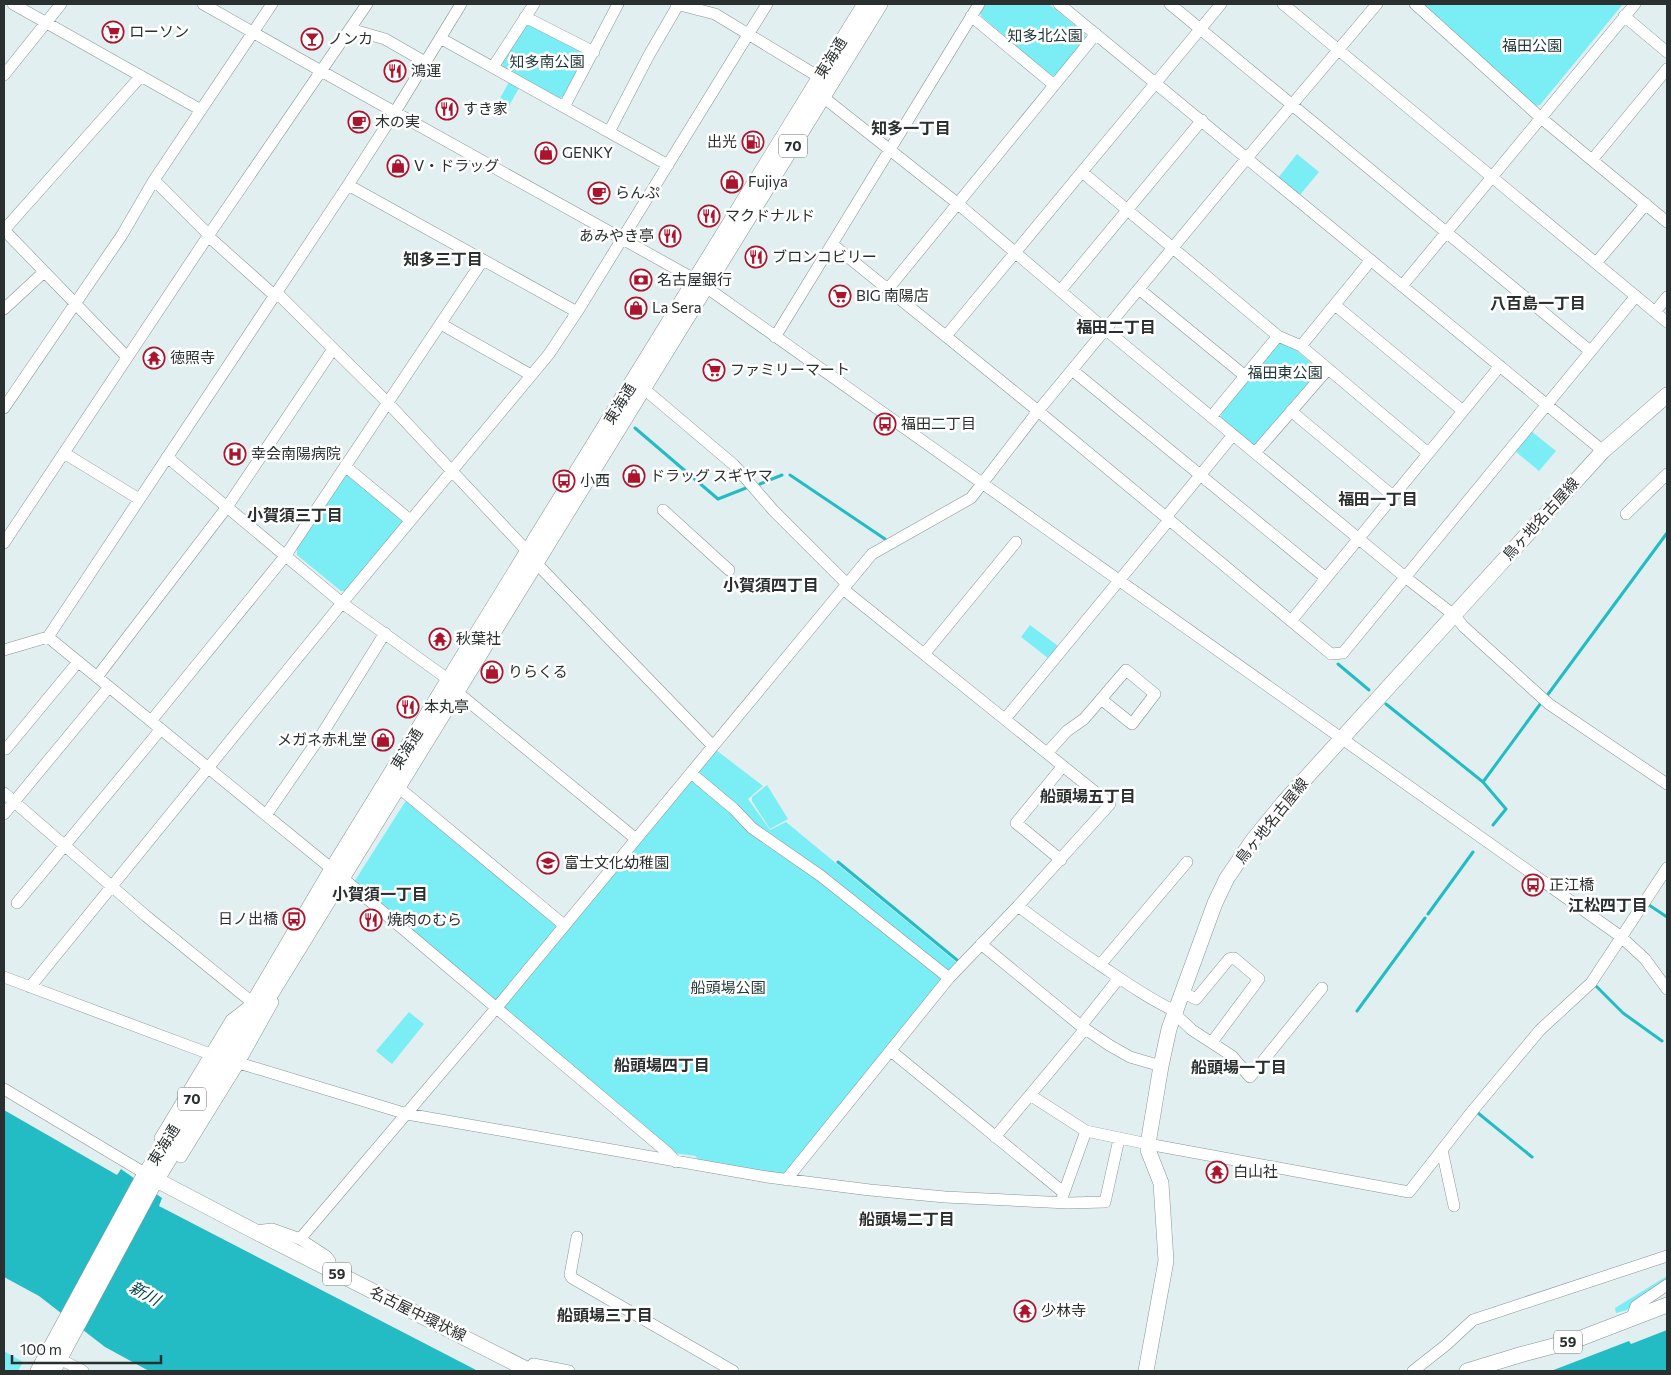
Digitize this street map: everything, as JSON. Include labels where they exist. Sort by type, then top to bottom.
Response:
[{"type":"main road","name":"東海通","points":[[532,557],[643,388],[819,77],[865,4]]},
{"type":"main road","name":"東海通","points":[[52,1359],[149,1180],[253,1002],[337,874],[701,284],[823,97],[880,4]]},
{"type":"main road","name":"鳥ヶ地名古屋線","points":[[1146,1371],[1166,1261],[1161,1183],[1148,1150],[1148,1144],[1169,1029],[1215,903],[1227,878],[1284,802],[1603,451],[1667,395]]},
{"type":"main road","name":"東海通","points":[[149,1180],[282,977],[337,874],[398,787],[453,686]]},
{"type":"main road","name":"名古屋中環状線","points":[[149,1180],[529,1371]]},
{"type":"main road","name":"59","points":[[1467,1371],[1576,1340],[1667,1305]]},
{"type":"street","points":[[13,4],[201,110]]},
{"type":"street","points":[[4,75],[61,4]]},
{"type":"street","points":[[203,4],[701,284],[1620,936],[1645,959],[1667,989]]},
{"type":"street","points":[[4,408],[122,235],[154,180],[272,4]]},
{"type":"street","points":[[4,543],[208,235],[367,4]]},
{"type":"street","points":[[4,650],[48,637],[348,185],[461,4]]},
{"type":"street","points":[[493,67],[534,4]]},
{"type":"street","points":[[564,107],[618,4]]},
{"type":"street","points":[[609,132],[677,4],[715,14],[819,77]]},
{"type":"street","points":[[30,987],[410,520],[549,354],[623,239],[767,4]]},
{"type":"street","points":[[775,337],[979,4]]},
{"type":"street","points":[[1059,4],[1603,451]]},
{"type":"street","points":[[1170,4],[1590,351]]},
{"type":"street","points":[[946,336],[1221,4]]},
{"type":"street","points":[[1283,4],[1667,322]]},
{"type":"street","points":[[300,1240],[496,1008],[872,554],[971,498],[1038,411],[1377,4]]},
{"type":"street","points":[[1415,4],[1541,118],[1667,222]]},
{"type":"street","points":[[1402,286],[1635,4]]},
{"type":"street","points":[[971,16],[1054,85]]},
{"type":"street","points":[[1624,16],[1667,52]]},
{"type":"street","points":[[525,17],[594,52]]},
{"type":"street","points":[[350,29],[385,40],[425,62]]},
{"type":"street","points":[[888,288],[1096,34]]},
{"type":"street","points":[[440,38],[668,165]]},
{"type":"street","points":[[1592,160],[1667,69]]},
{"type":"street","points":[[128,357],[4,230],[141,76]]},
{"type":"street","points":[[823,97],[957,203],[1105,330],[1405,577],[1454,615],[1464,627],[1549,704],[1667,784]]},
{"type":"street","points":[[1060,291],[1202,120]]},
{"type":"street","points":[[1082,172],[1278,336],[1301,346],[1428,453]]},
{"type":"street","points":[[154,180],[208,235],[275,294],[388,403],[713,746]]},
{"type":"street","points":[[348,185],[577,312]]},
{"type":"street","points":[[1596,263],[1646,204]]},
{"type":"street","points":[[832,244],[1038,411],[1331,654],[1343,653],[1636,296]]},
{"type":"street","points":[[151,721],[286,555],[484,260]]},
{"type":"street","points":[[1301,346],[1371,260]]},
{"type":"street","points":[[4,309],[44,272]]},
{"type":"street","points":[[1139,289],[1245,376]]},
{"type":"street","points":[[1655,312],[1667,297]]},
{"type":"street","points":[[1335,304],[1463,411]]},
{"type":"street","points":[[441,324],[532,375]]},
{"type":"street","points":[[1211,417],[1278,336]]},
{"type":"street","points":[[97,677],[227,506],[333,349]]},
{"type":"street","points":[[1291,621],[1500,366]]},
{"type":"street","points":[[1255,453],[1328,369]]},
{"type":"street","points":[[1072,370],[1326,578]]},
{"type":"street","points":[[643,388],[734,465],[773,510],[845,586],[1110,804],[1061,860],[949,978],[786,1180]]},
{"type":"street","points":[[1292,411],[1394,496]]},
{"type":"street","points":[[1005,719],[1095,608],[1120,581],[1232,434]]},
{"type":"street","points":[[64,453],[139,499]]},
{"type":"street","points":[[167,457],[342,603],[385,633],[453,686],[636,839]]},
{"type":"street","points":[[346,466],[410,520]]},
{"type":"street","points":[[1626,514],[1667,474]]},
{"type":"street","points":[[663,510],[729,570]]},
{"type":"street","points":[[925,653],[1016,542]]},
{"type":"street","points":[[266,815],[322,734],[385,633]]},
{"type":"street","points":[[48,637],[337,874],[668,1153],[676,1162]]},
{"type":"street","points":[[4,748],[6,749],[78,662]]},
{"type":"street","points":[[1047,753],[1067,731],[1084,719],[1101,699],[1126,670],[1155,694],[1132,724],[1101,699]]},
{"type":"street","points":[[4,814],[109,687]]},
{"type":"street","points":[[17,903],[161,729]]},
{"type":"street","points":[[1061,860],[1016,824],[1063,766]]},
{"type":"street","points":[[691,772],[734,809],[752,828],[821,876],[949,978]]},
{"type":"street","points":[[398,787],[564,925]]},
{"type":"street","points":[[4,793],[112,887],[253,1002],[232,1020],[157,1143],[159,1144]]},
{"type":"street","points":[[1100,965],[1187,862]]},
{"type":"street","points":[[1030,1095],[1086,1131],[1120,1139],[1409,1192],[1540,1030],[1591,983],[1620,936],[1667,868]]},
{"type":"street","points":[[1018,906],[1057,936],[1119,978],[1175,1012],[1192,1030],[1232,1056],[1250,1077],[1322,988]]},
{"type":"street","points":[[981,944],[1083,1027],[1109,1045],[1130,1057],[1161,1066]]},
{"type":"street","points":[[1182,992],[1196,999],[1228,959],[1234,958],[1259,978],[1212,1042]]},
{"type":"street","points":[[4,977],[210,1054]]},
{"type":"street","points":[[180,1156],[239,1063],[272,1006],[282,977]]},
{"type":"street","points":[[995,1137],[1030,1095],[1119,978]]},
{"type":"street","points":[[891,1051],[995,1137],[1062,1197]]},
{"type":"street","points":[[239,1063],[407,1114],[786,1180],[945,1197],[1062,1197],[1105,1202],[1120,1139]]},
{"type":"street","points":[[4,1090],[149,1180]]},
{"type":"street","points":[[1062,1197],[1086,1131]]},
{"type":"street","points":[[1442,1150],[1454,1206]]},
{"type":"street","points":[[254,1232],[272,1229],[300,1240],[326,1256],[330,1261],[330,1270]]},
{"type":"street","points":[[577,1237],[570,1274],[572,1278],[717,1367],[733,1371]]},
{"type":"street","points":[[1413,1371],[1446,1346],[1473,1320],[1667,1256]]},
{"type":"street","points":[[1632,1320],[1636,1306],[1667,1285]]},
{"type":"street","points":[[52,1359],[83,1371]]},
{"type":"street","points":[[529,1371],[533,1364],[569,1371]]},
{"type":"green space","name":"知多北公園","points":[[986,4],[1049,4],[1085,34],[1086,39],[1056,75],[1052,76],[982,17],[980,13]]},
{"type":"green space","name":"福田公園","points":[[1421,4],[1623,4],[1540,105],[1535,106]]},
{"type":"green space","name":"知多南公園","points":[[531,24],[585,51],[587,55],[564,97],[558,98],[503,66],[502,62],[527,25]]},
{"type":"green space","points":[[509,82],[519,88],[504,115],[494,109]]},
{"type":"green space","points":[[1297,154],[1319,172],[1299,196],[1278,178]]},
{"type":"green space","name":"福田東公園","points":[[1283,342],[1296,350],[1318,371],[1256,444],[1252,444],[1221,417],[1221,412],[1278,343]]},
{"type":"green space","points":[[1531,431],[1556,451],[1539,471],[1515,451]]},
{"type":"green space","points":[[346,475],[351,475],[402,518],[402,523],[345,591],[341,591],[297,555],[297,548]]},
{"type":"green space","points":[[1030,625],[1058,646],[1048,658],[1021,637]]},
{"type":"green space","name":"船頭場公園","points":[[716,750],[763,786],[748,799],[770,830],[786,822],[956,962],[785,1173],[781,1174],[673,1153],[354,882],[407,799],[559,924]]},
{"type":"green space","points":[[767,785],[788,819],[770,829],[752,801],[752,797]]},
{"type":"green space","points":[[409,1012],[424,1024],[392,1064],[376,1051]]},
{"type":"green space","points":[[1667,1276],[1667,1280],[1627,1310],[1616,1313],[1615,1308]]},
{"type":"green space","points":[[4,1351],[23,1362],[18,1371],[4,1371]]},
{"type":"water","name":"新川","points":[[4,1110],[117,1175],[121,1169],[162,1198],[159,1206],[478,1371],[149,1371],[105,1347],[39,1296],[4,1277]]},
{"type":"water","points":[[1667,1330],[1667,1371],[1551,1371],[1629,1341],[1631,1344]]},
{"type":"waterway","points":[[635,428],[718,499],[746,488]]},
{"type":"waterway","points":[[760,484],[782,475]]},
{"type":"waterway","points":[[790,475],[885,539]]},
{"type":"waterway","points":[[1546,697],[1667,533]]},
{"type":"waterway","points":[[1338,664],[1369,690]]},
{"type":"waterway","points":[[1483,782],[1541,703]]},
{"type":"waterway","points":[[1386,704],[1483,782],[1506,809],[1493,825]]},
{"type":"waterway","points":[[1428,914],[1473,852]]},
{"type":"waterway","points":[[838,862],[957,960]]},
{"type":"waterway","points":[[1649,905],[1667,917]]},
{"type":"waterway","points":[[1357,1011],[1425,918]]},
{"type":"waterway","points":[[1595,985],[1623,1013],[1662,1041]]},
{"type":"waterway","points":[[1478,1113],[1532,1157]]},
{"type":"place","name":"ローソン","points":[[113,32]]},
{"type":"place","name":"ノンカ","points":[[312,39]]},
{"type":"place","name":"鴻運","points":[[395,71]]},
{"type":"place","name":"すき家","points":[[447,109]]},
{"type":"place","name":"木の実","points":[[359,122]]},
{"type":"place","name":"出光","points":[[753,142]]},
{"type":"place","name":"GENKY","points":[[546,153]]},
{"type":"place","name":"V・ドラッグ","points":[[398,166]]},
{"type":"place","name":"Fujiya","points":[[732,182]]},
{"type":"place","name":"らんぷ","points":[[599,193]]},
{"type":"place","name":"マクドナルド","points":[[709,216]]},
{"type":"place","name":"あみやき亭","points":[[670,236]]},
{"type":"place","name":"ブロンコビリー","points":[[756,257]]},
{"type":"place","name":"名古屋銀行","points":[[641,280]]},
{"type":"place","name":"BIG 南陽店","points":[[840,296]]},
{"type":"place","name":"La Sera","points":[[636,308]]},
{"type":"place","name":"徳照寺","points":[[154,358]]},
{"type":"place","name":"ファミリーマート","points":[[714,370]]},
{"type":"place","name":"福田二丁目","points":[[885,424]]},
{"type":"place","name":"幸会南陽病院","points":[[235,454]]},
{"type":"place","name":"ドラッグ スギヤマ","points":[[634,476]]},
{"type":"place","name":"小西","points":[[564,481]]},
{"type":"place","name":"秋葉社","points":[[440,639]]},
{"type":"place","name":"りらくる","points":[[492,672]]},
{"type":"place","name":"本丸亭","points":[[408,707]]},
{"type":"place","name":"メガネ赤札堂","points":[[383,740]]},
{"type":"place","name":"富士文化幼稚園","points":[[548,863]]},
{"type":"place","name":"正江橋","points":[[1533,885]]},
{"type":"place","name":"日ノ出橋","points":[[294,919]]},
{"type":"place","name":"焼肉のむら","points":[[371,920]]},
{"type":"place","name":"白山社","points":[[1217,1172]]},
{"type":"place","name":"少林寺","points":[[1025,1311]]},
{"type":"district","name":"知多一丁目","points":[[911,128]]},
{"type":"district","name":"知多三丁目","points":[[443,259]]},
{"type":"district","name":"八百島一丁目","points":[[1538,303]]},
{"type":"district","name":"福田二丁目","points":[[1116,327]]},
{"type":"district","name":"福田一丁目","points":[[1378,499]]},
{"type":"district","name":"小賀須三丁目","points":[[295,515]]},
{"type":"district","name":"小賀須四丁目","points":[[771,585]]},
{"type":"district","name":"船頭場五丁目","points":[[1088,796]]},
{"type":"district","name":"小賀須一丁目","points":[[380,894]]},
{"type":"district","name":"江松四丁目","points":[[1608,905]]},
{"type":"district","name":"船頭場四丁目","points":[[662,1065]]},
{"type":"district","name":"船頭場一丁目","points":[[1239,1067]]},
{"type":"district","name":"船頭場二丁目","points":[[907,1219]]},
{"type":"district","name":"船頭場三丁目","points":[[605,1315]]}]
